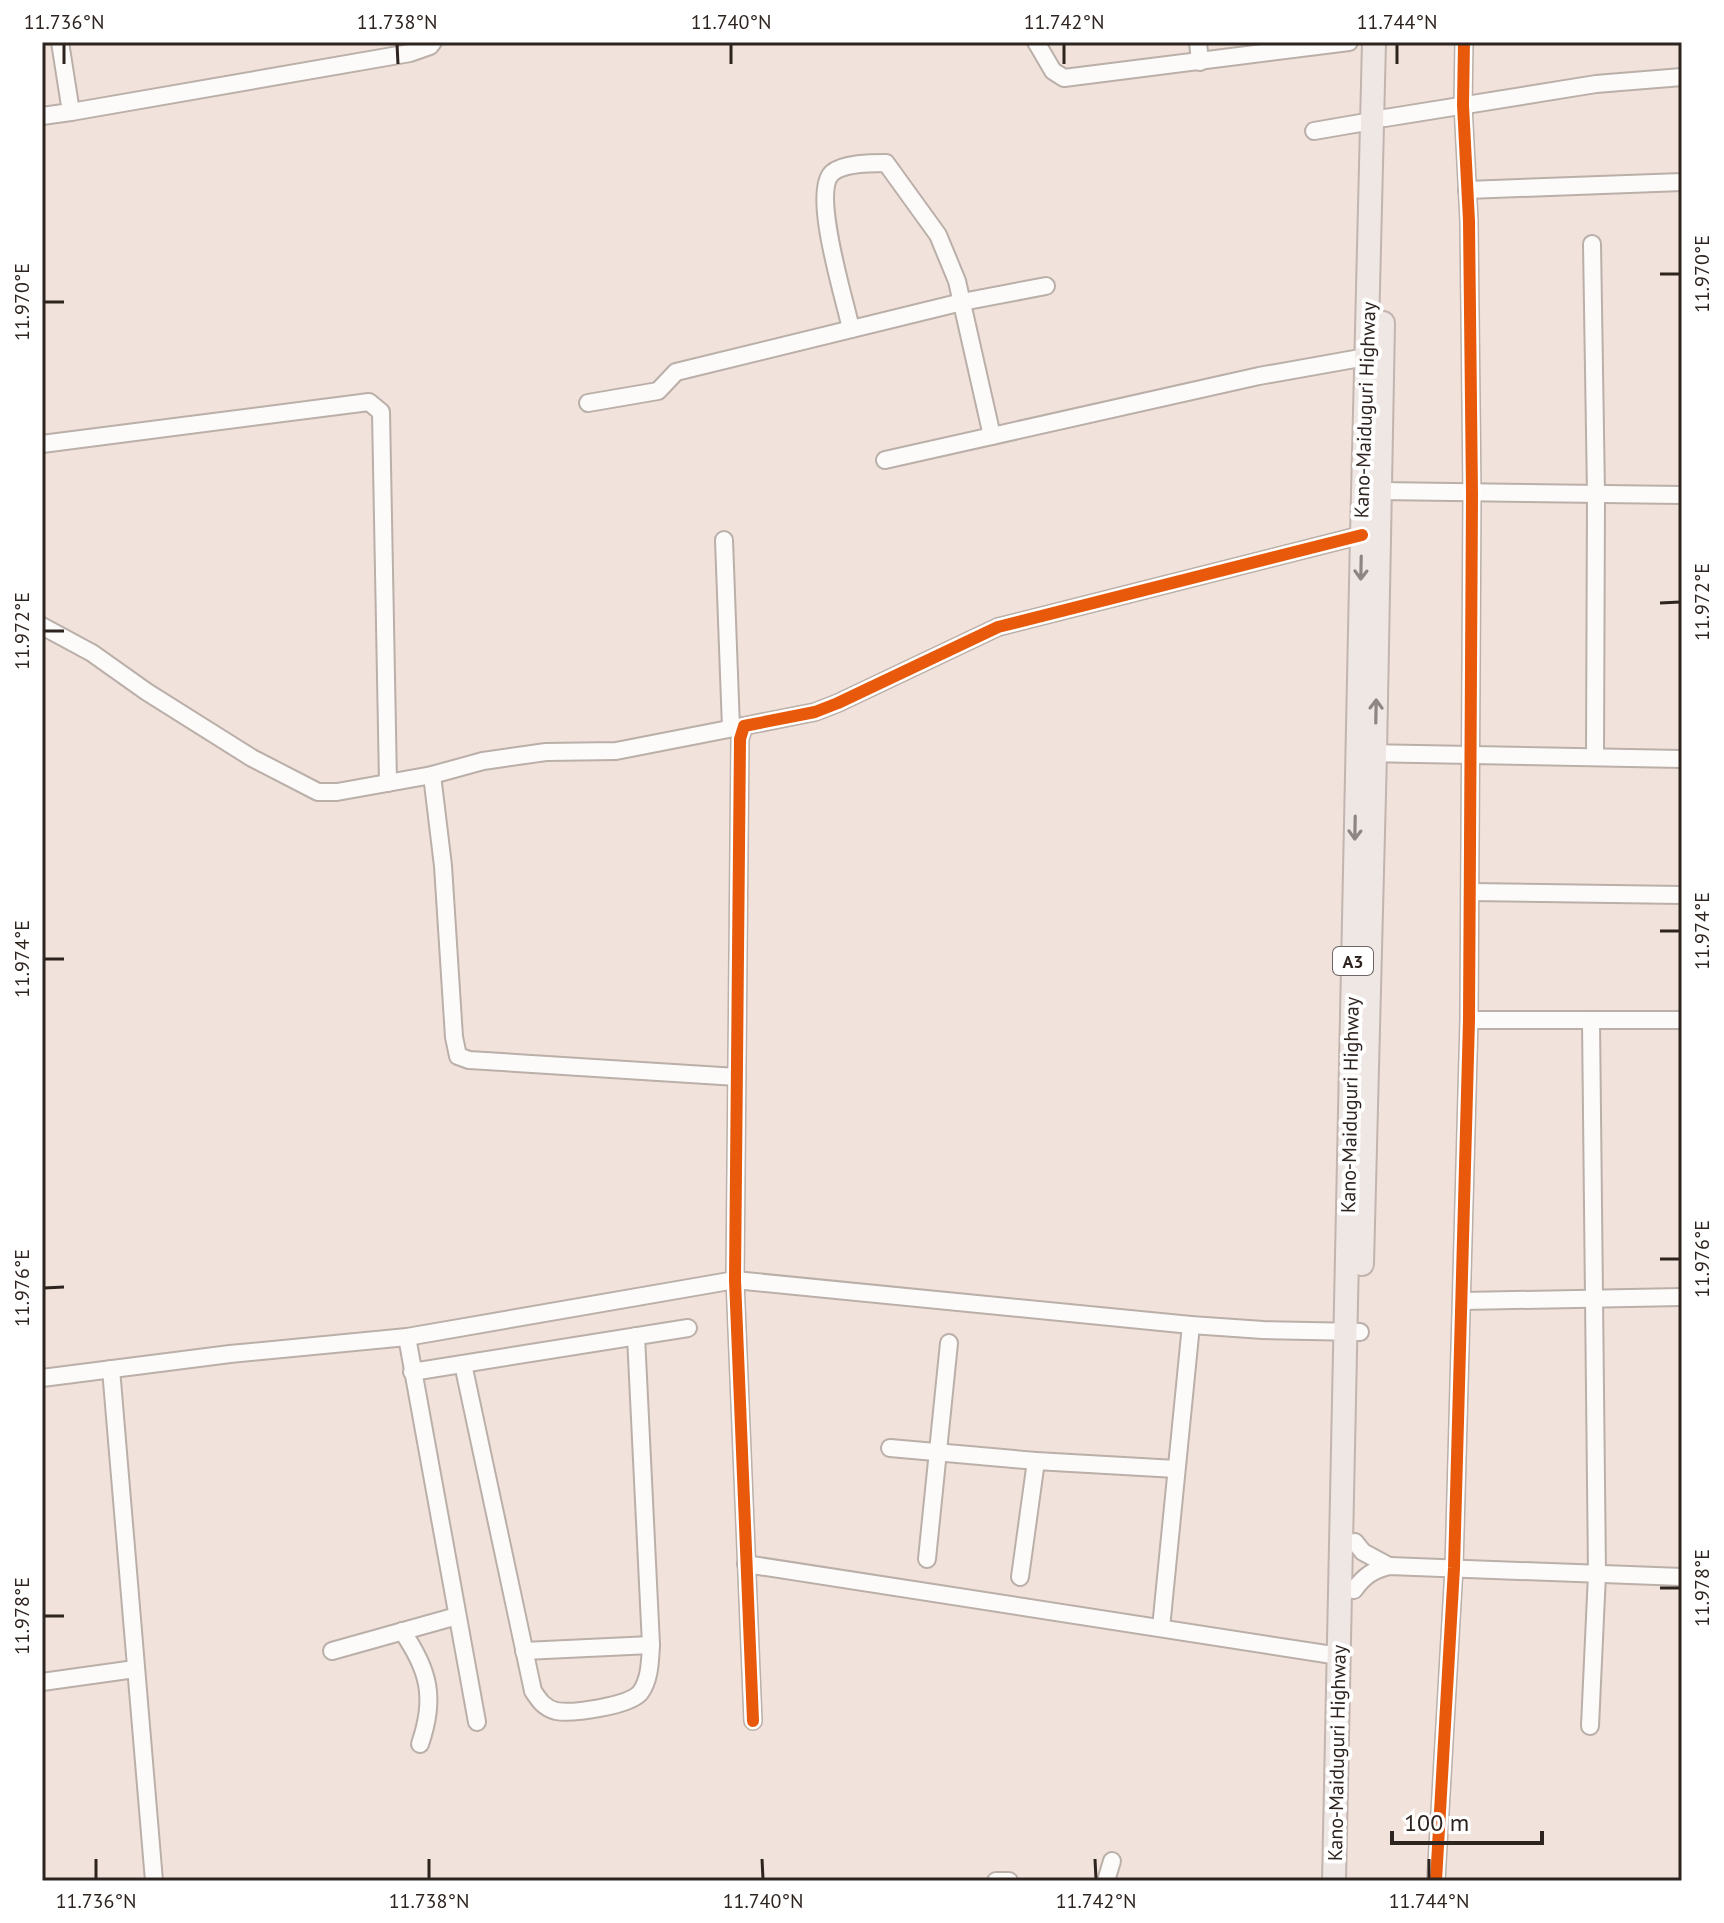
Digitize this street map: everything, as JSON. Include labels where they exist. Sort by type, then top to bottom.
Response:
[{"type":"highway","name":"Kano-Maiduguri Highway","points":[[1374,42],[1379,119]]},
{"type":"highway","name":"Kano-Maiduguri Highway","points":[[1366,753],[1362,535],[1374,356],[1379,119],[1387,42]]},
{"type":"highway","name":"Kano-Maiduguri Highway","points":[[1334,1881],[1339,1656],[1353,1332],[1366,753],[1380,491],[1374,356]]},
{"type":"highway","name":"Kano-Maiduguri Highway","points":[[1348,1881],[1355,1542],[1353,1332]]},
{"type":"street","points":[[60,42],[71,112]]},
{"type":"street","points":[[42,116],[410,53],[433,42]]},
{"type":"street","points":[[1036,42],[1040,54],[1053,71],[1064,78],[1349,42]]},
{"type":"street","points":[[1198,42],[1200,62]]},
{"type":"street","points":[[1436,1881],[1454,1568],[1469,1020],[1472,494],[1464,42]]},
{"type":"street","points":[[1314,131],[1596,84],[1682,77]]},
{"type":"street","points":[[851,329],[828,230],[824,199],[826,181],[835,170],[886,163],[938,235],[957,281],[992,436]]},
{"type":"street","points":[[1467,190],[1682,182]]},
{"type":"street","points":[[1592,244],[1596,494],[1595,757]]},
{"type":"street","points":[[588,403],[658,391],[676,372],[962,302],[1046,286]]},
{"type":"street","points":[[885,460],[1259,376],[1374,356]]},
{"type":"street","points":[[42,444],[369,402],[381,412],[388,783]]},
{"type":"street","points":[[1380,491],[1682,495]]},
{"type":"street","points":[[42,626],[92,653],[181,713],[295,781],[318,792],[337,792],[432,775],[483,761],[546,752],[616,751],[815,712],[998,627],[1362,535]]},
{"type":"street","points":[[724,540],[740,739],[735,1280],[753,1721]]},
{"type":"street","points":[[1366,753],[1682,759]]},
{"type":"street","points":[[432,775],[443,866],[454,1037],[458,1056],[469,1060],[737,1077]]},
{"type":"street","points":[[1470,892],[1682,895]]},
{"type":"street","points":[[1469,1020],[1682,1020]]},
{"type":"street","points":[[1590,1726],[1597,1574],[1591,1021]]},
{"type":"street","points":[[42,1378],[230,1354],[407,1337],[735,1280],[1191,1325],[1353,1332]]},
{"type":"street","points":[[1463,1301],[1682,1297]]},
{"type":"street","points":[[1161,1628],[1191,1325]]},
{"type":"street","points":[[412,1372],[688,1328]]},
{"type":"street","points":[[463,1364],[533,1691],[543,1705],[555,1710],[573,1711],[621,1704],[637,1697],[645,1685],[651,1645],[636,1336]]},
{"type":"street","points":[[407,1337],[477,1722]]},
{"type":"street","points":[[927,1559],[949,1343]]},
{"type":"street","points":[[111,1369],[154,1881]]},
{"type":"street","points":[[890,1448],[1176,1469]]},
{"type":"street","points":[[1020,1577],[1036,1461]]},
{"type":"street","points":[[1355,1542],[1373,1559],[1389,1566]]},
{"type":"street","points":[[746,1564],[1339,1656]]},
{"type":"street","points":[[1354,1590],[1363,1578],[1389,1566],[1682,1577]]},
{"type":"street","points":[[332,1651],[457,1616]]},
{"type":"street","points":[[402,1631],[419,1655],[428,1683],[430,1702],[420,1744]]},
{"type":"street","points":[[524,1651],[651,1645]]},
{"type":"street","points":[[42,1682],[135,1669]]},
{"type":"street","points":[[1106,1881],[1112,1861]]},
{"type":"street","points":[[996,1881],[1009,1881]]},
{"type":"cycle path","points":[[1436,1881],[1454,1568],[1469,1020],[1472,494],[1464,42]]},
{"type":"cycle path","points":[[753,1721],[735,1280],[740,739],[744,726],[815,712],[998,627],[1362,535]]}]
